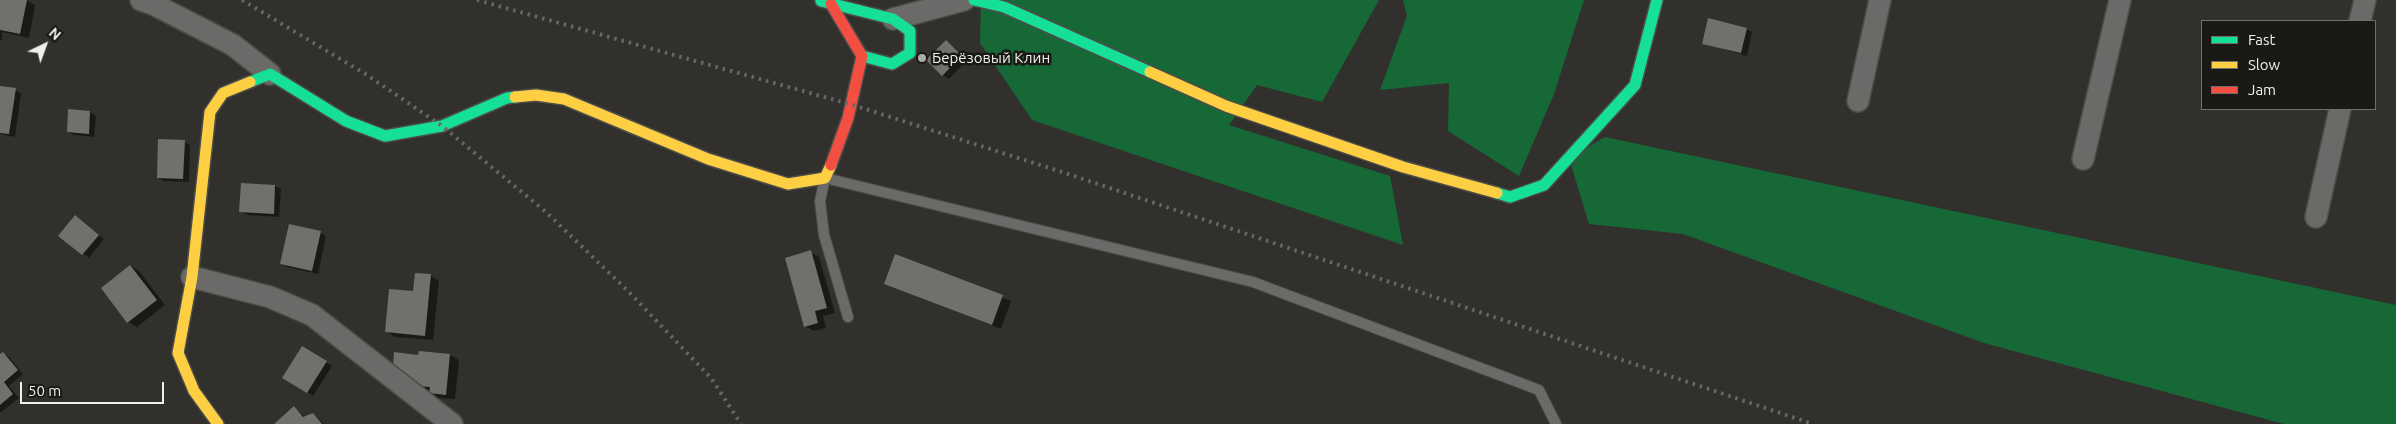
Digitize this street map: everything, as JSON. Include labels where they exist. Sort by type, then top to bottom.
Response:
[{"type":"street","points":[[141,0],[153,4],[233,45],[270,74],[346,121],[385,136],[442,126],[507,98],[536,95],[564,99],[708,159],[788,184],[825,178],[838,149],[853,105],[862,56],[831,4]]},
{"type":"street","points":[[817,0],[893,19],[910,31],[910,53],[892,64],[862,56]]},
{"type":"street","points":[[893,19],[964,0]]},
{"type":"street","points":[[974,0],[1004,7],[1226,106],[1403,167],[1510,197],[1544,185],[1635,85],[1657,0]]},
{"type":"street","points":[[1858,101],[1880,0]]},
{"type":"street","points":[[2083,159],[2120,0]]},
{"type":"street","points":[[2360,20],[2365,0]]},
{"type":"street","points":[[218,424],[194,391],[178,353],[192,277],[210,112],[223,93],[270,74]]},
{"type":"street","points":[[2316,217],[2340,110]]},
{"type":"street","points":[[192,277],[270,297],[312,315],[452,424]]},
{"type":"lane","points":[[848,318],[824,235],[820,201],[825,178],[1253,282],[1539,390],[1556,424]]},
{"type":"green space","points":[[981,0],[1379,0],[1322,102],[1257,85],[1229,125],[1390,176],[1403,245],[1032,120],[980,43]]},
{"type":"green space","points":[[1403,0],[1584,0],[1554,94],[1519,176],[1448,131],[1449,83],[1380,90],[1407,16]]},
{"type":"green space","points":[[1605,137],[2396,305],[2396,424],[2284,424],[1984,343],[1683,234],[1589,224],[1569,158]]},
{"type":"building","points":[[0,0],[27,0],[20,34],[0,30]]},
{"type":"building","points":[[1708,18],[1747,28],[1741,53],[1702,44]]},
{"type":"building","points":[[946,40],[962,56],[942,76],[926,60]]},
{"type":"building","points":[[0,86],[16,88],[9,134],[0,133]]},
{"type":"building","points":[[68,109],[90,111],[89,134],[67,132]]},
{"type":"building","points":[[158,139],[185,140],[183,179],[157,178]]},
{"type":"building","points":[[241,183],[275,185],[274,214],[239,212]]},
{"type":"building","points":[[75,215],[99,235],[82,255],[58,236]]},
{"type":"building","points":[[289,224],[321,231],[312,271],[280,264]]},
{"type":"building","points":[[811,250],[827,308],[815,311],[818,323],[804,327],[785,258]]},
{"type":"building","points":[[895,254],[1003,295],[992,325],[884,284]]},
{"type":"building","points":[[130,265],[157,300],[127,323],[101,288]]},
{"type":"building","points":[[415,273],[431,274],[425,336],[385,332],[389,289],[413,291]]},
{"type":"building","points":[[302,346],[327,361],[307,393],[282,378]]},
{"type":"building","points":[[419,351],[450,354],[446,395],[429,393],[430,387],[414,386],[414,379],[402,377],[393,368],[394,352],[418,355]]},
{"type":"building","points":[[3,352],[18,370],[4,382],[13,394],[0,405],[0,354]]},
{"type":"building","points":[[294,406],[303,417],[313,413],[322,424],[274,424]]},
{"type":"railway","points":[[242,0],[367,75],[442,126],[546,212],[629,292],[711,378],[741,424]]},
{"type":"railway","points":[[477,0],[853,105],[1065,173],[1813,424]]},
{"type":"traffic: fast","points":[[974,0],[1004,7],[1150,72]]},
{"type":"traffic: fast","points":[[1497,193],[1510,197],[1544,185],[1635,85],[1657,0]]},
{"type":"traffic: fast","points":[[821,1],[893,19],[910,31],[910,53],[892,64],[862,56]]},
{"type":"traffic: fast","points":[[250,82],[270,74],[346,121],[385,136],[442,126],[507,98],[515,97]]},
{"type":"traffic: slow","points":[[1150,72],[1226,106],[1403,167],[1497,193]]},
{"type":"traffic: slow","points":[[218,424],[194,391],[178,353],[192,277],[210,112],[223,93],[250,82]]},
{"type":"traffic: slow","points":[[515,97],[536,95],[564,99],[708,159],[788,184],[825,178],[831,165]]},
{"type":"traffic: jam","points":[[831,4],[862,56],[848,118],[831,165]]},
{"type":"place","name":"Берёзовый Клин","points":[[922,58]]}]
